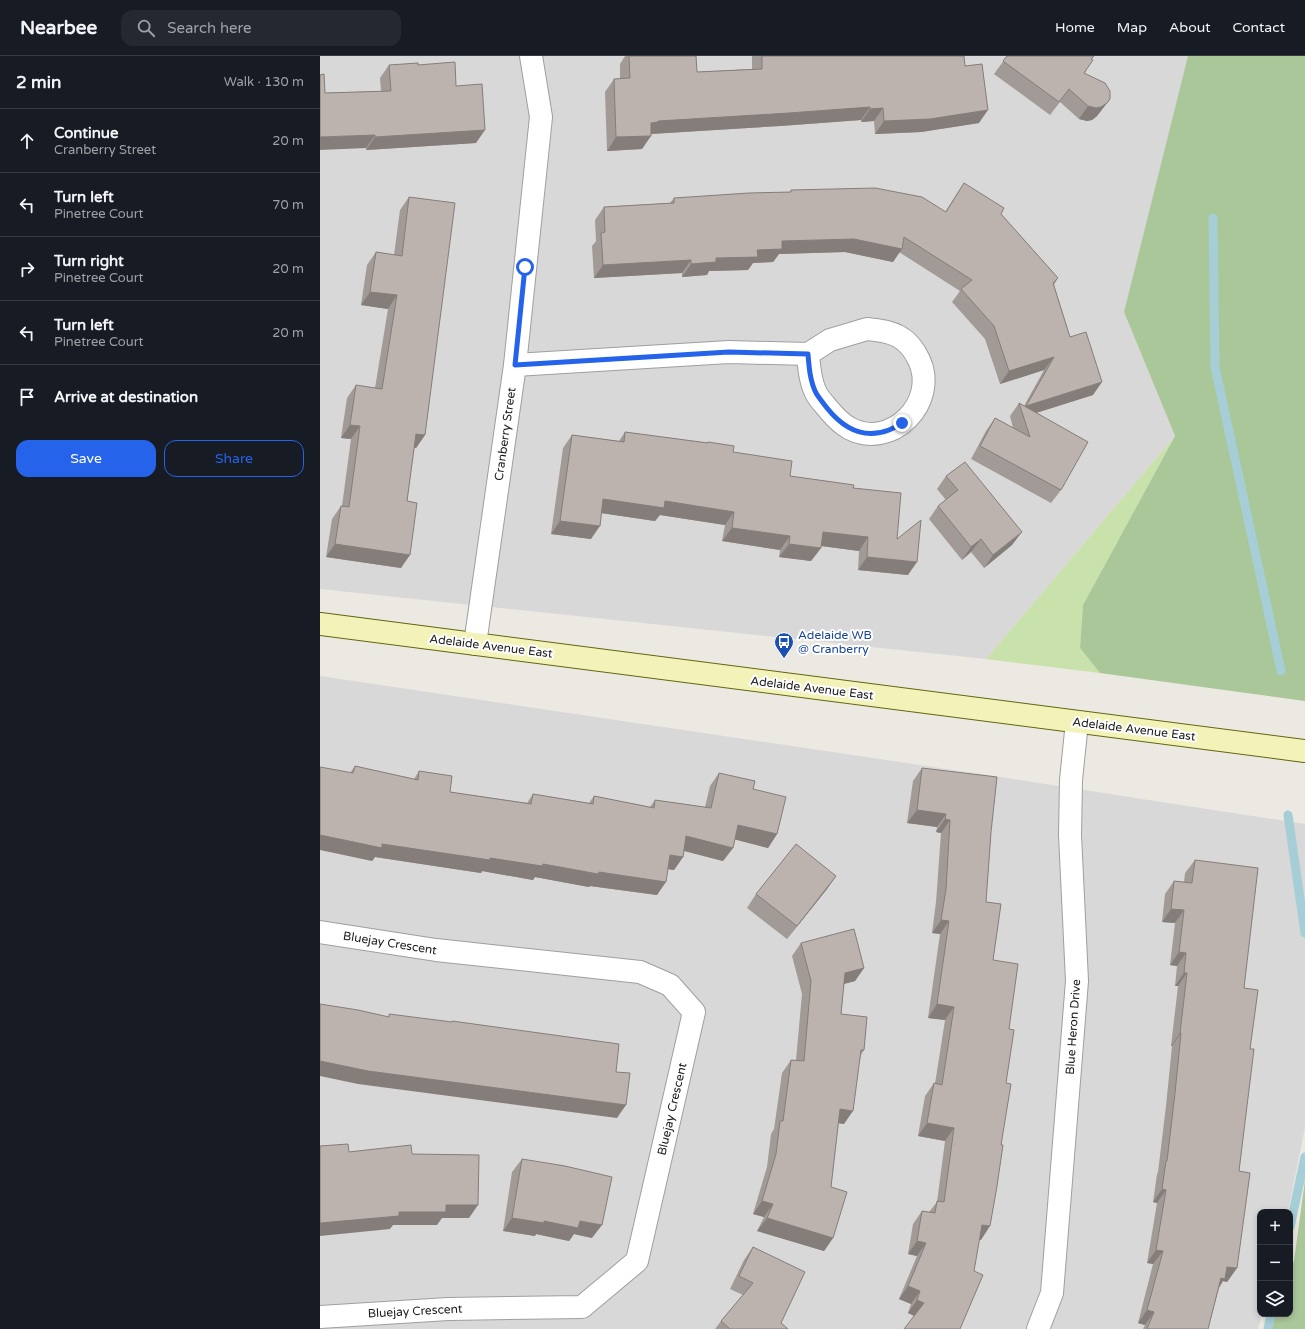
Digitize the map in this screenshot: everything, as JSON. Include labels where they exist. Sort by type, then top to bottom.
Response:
[{"type":"main road","name":"Adelaide Avenue East","points":[[320,624],[1305,751]]},
{"type":"street","name":"Cranberry Street","points":[[475,644],[515,365],[541,117],[531,56]]},
{"type":"street","points":[[515,365],[729,352],[808,354],[830,340],[850,333],[867,329],[885,330],[902,338],[914,350],[922,366],[924,384],[920,401],[912,415],[899,426],[874,434],[850,429],[836,419],[816,393],[810,372],[808,354]]},
{"type":"street","name":"Blue Heron Drive","points":[[1038,1329],[1052,1293],[1077,981],[1070,835],[1071,780],[1077,722]]},
{"type":"street","name":"Bluejay Crescent","points":[[320,932],[436,950],[640,972],[670,985],[694,1012],[638,1261],[582,1307],[448,1308],[320,1317]]},
{"type":"shaded area","points":[[320,56],[1188,56],[1124,312],[1175,436],[986,659],[320,589]]},
{"type":"shaded area","points":[[320,676],[1007,778],[1305,824],[1305,1127],[1289,1209],[1257,1209],[1257,1317],[1261,1317],[1258,1329],[320,1329]]},
{"type":"green space","points":[[1188,56],[1305,56],[1305,701],[1100,673],[1080,648],[1083,605],[1175,436],[1124,312]]},
{"type":"green space","points":[[1175,436],[1083,605],[1080,648],[1100,673],[986,659]]},
{"type":"green space","points":[[1305,1180],[1305,1329],[1269,1329],[1273,1317],[1293,1317],[1294,1261]]},
{"type":"building","points":[[629,56],[696,56],[697,72],[762,69],[762,56],[964,56],[965,66],[982,64],[988,110],[930,119],[884,121],[883,108],[870,109],[870,107],[658,121],[651,123],[651,136],[616,137],[614,79],[630,78]]},
{"type":"building","points":[[1007,56],[1094,56],[1084,73],[1105,83],[1110,91],[1110,99],[1101,107],[1096,108],[1088,106],[1069,89],[1059,102],[1003,61]]},
{"type":"building","points":[[455,62],[456,86],[482,84],[485,130],[375,137],[375,135],[320,137],[320,75],[324,74],[325,93],[391,91],[389,65],[418,63],[418,65]]},
{"type":"building","points":[[964,183],[1004,208],[1001,214],[1058,278],[1053,283],[1070,337],[1086,332],[1102,382],[1026,406],[1054,357],[1009,371],[994,326],[961,289],[972,280],[904,237],[902,249],[854,239],[782,241],[782,249],[757,250],[758,257],[716,258],[716,262],[691,264],[691,260],[603,265],[601,233],[605,232],[604,207],[674,203],[674,198],[791,192],[791,190],[875,188],[922,197],[946,212]]},
{"type":"building","points":[[409,197],[455,203],[425,435],[416,434],[407,501],[417,503],[410,555],[335,544],[341,506],[349,507],[360,426],[350,425],[356,385],[382,389],[397,295],[370,292],[376,252],[402,256]]},
{"type":"building","points":[[1019,403],[1088,442],[1061,490],[980,446],[995,418],[1030,437]]},
{"type":"building","points":[[625,432],[734,446],[733,452],[792,461],[790,476],[854,485],[853,488],[901,493],[897,539],[921,520],[917,562],[867,557],[868,537],[823,532],[821,548],[789,544],[790,536],[732,528],[734,512],[665,501],[664,508],[603,499],[600,526],[560,521],[572,435],[624,442]]},
{"type":"building","points":[[965,462],[1022,532],[993,555],[981,539],[971,547],[938,506],[958,490],[946,476]]},
{"type":"building","points":[[355,766],[418,780],[419,771],[452,776],[450,792],[531,804],[533,794],[593,804],[594,796],[654,808],[655,800],[711,808],[719,773],[755,781],[753,789],[786,797],[777,834],[738,825],[733,848],[686,836],[683,857],[670,855],[666,882],[599,872],[598,874],[543,864],[542,866],[490,858],[490,860],[382,844],[382,848],[320,835],[320,767],[353,773]]},
{"type":"building","points":[[922,768],[997,777],[986,902],[1001,904],[993,960],[1018,964],[1009,1029],[1014,1030],[1006,1083],[1011,1084],[1001,1145],[1003,1145],[990,1226],[982,1225],[974,1271],[983,1275],[960,1329],[904,1329],[924,1303],[917,1300],[920,1291],[908,1286],[926,1243],[917,1241],[922,1211],[935,1213],[937,1201],[944,1202],[954,1128],[927,1123],[934,1083],[942,1085],[954,1007],[937,1004],[949,921],[941,920],[946,889],[950,820],[945,819],[946,814],[917,810]]},
{"type":"building","points":[[796,844],[836,876],[797,926],[756,894]]},
{"type":"building","points":[[1195,860],[1258,868],[1244,988],[1258,990],[1250,1049],[1254,1049],[1239,1171],[1250,1173],[1237,1268],[1227,1267],[1225,1279],[1221,1278],[1208,1329],[1147,1329],[1154,1312],[1147,1310],[1163,1251],[1156,1250],[1166,1190],[1162,1189],[1175,1093],[1187,973],[1184,973],[1186,953],[1179,952],[1184,910],[1171,909],[1174,881],[1192,883]]},
{"type":"building","points":[[854,929],[864,968],[845,973],[841,1014],[867,1017],[864,1050],[861,1050],[853,1111],[840,1109],[831,1187],[847,1192],[833,1238],[767,1218],[773,1204],[762,1201],[776,1154],[780,1121],[783,1121],[791,1060],[804,1061],[811,981],[801,943]]},
{"type":"building","points":[[320,1004],[389,1017],[389,1014],[452,1021],[619,1044],[616,1072],[630,1073],[626,1105],[368,1071],[320,1061]]},
{"type":"building","points":[[348,1144],[349,1152],[411,1145],[412,1154],[479,1155],[478,1205],[446,1205],[446,1212],[399,1212],[399,1216],[320,1223],[320,1146]]},
{"type":"building","points":[[522,1159],[565,1166],[612,1177],[602,1225],[580,1221],[578,1228],[544,1221],[544,1223],[512,1218]]},
{"type":"building","points":[[753,1247],[805,1272],[781,1323],[788,1329],[730,1329],[721,1321],[753,1283],[739,1276]]},
{"type":"waterway","points":[[1213,218],[1215,367],[1281,671]]},
{"type":"waterway","points":[[1288,815],[1305,933]]},
{"type":"waterway","points":[[1293,1213],[1305,1157]]},
{"type":"waterway","points":[[1268,1329],[1270,1317]]},
{"type":"place","name":"Adelaide WB @ Cranberry","points":[[784,659]]},
{"type":"route","points":[[525,267],[515,365],[729,352],[808,354],[810,372],[816,393],[836,419],[850,429],[874,434],[899,426],[902,423]]}]
